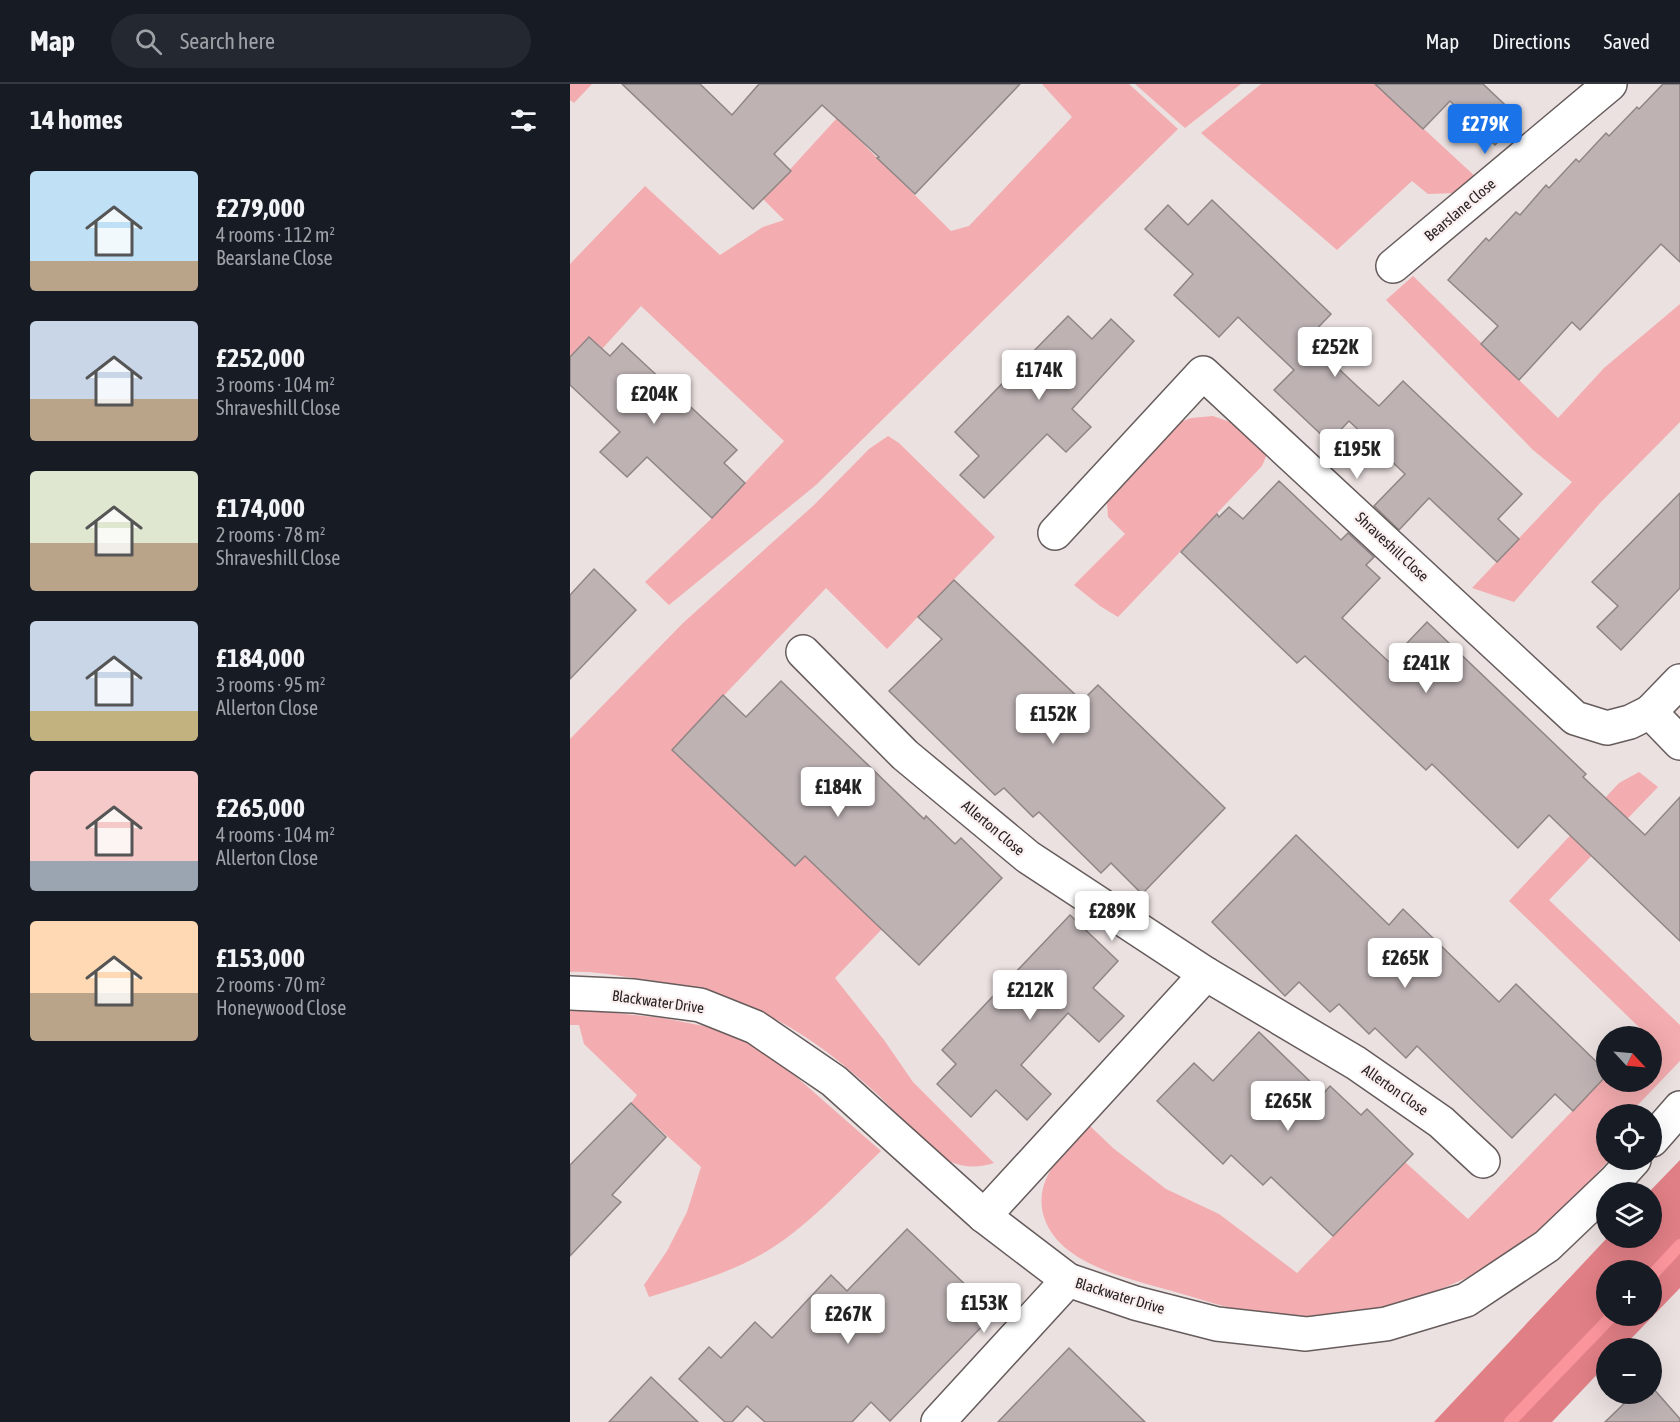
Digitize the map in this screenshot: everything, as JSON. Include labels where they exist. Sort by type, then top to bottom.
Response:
[{"type":"street","name":"Bearslane Close","points":[[1393,266],[1610,84]]},
{"type":"street","name":"Shraveshill Close","points":[[1055,533],[1203,373],[1575,718],[1607,728],[1630,722],[1650,712],[1680,681]]},
{"type":"street","name":"Allerton Close","points":[[803,652],[905,755],[1028,857],[1206,975],[1356,1063],[1441,1122],[1483,1161]]},
{"type":"street","points":[[1650,712],[1680,743]]},
{"type":"street","points":[[984,1216],[1206,975]]},
{"type":"street","name":"Blackwater Drive","points":[[570,993],[634,996],[700,1005],[755,1027],[834,1081],[984,1216],[1068,1280],[1135,1303],[1216,1324],[1306,1334],[1386,1324],[1466,1300],[1547,1246],[1625,1170]]},
{"type":"street","points":[[1662,1129],[1680,1108]]},
{"type":"street","points":[[938,1422],[1068,1280]]},
{"type":"shaded area","points":[[570,84],[592,84],[574,103],[570,100]]},
{"type":"shaded area","points":[[1042,84],[1129,84],[1178,129],[816,485],[669,605],[645,582],[712,518],[784,441],[641,306],[602,349],[589,337],[570,357],[570,264],[645,186],[720,255],[763,227],[784,220],[763,199],[837,118],[951,231],[969,226],[1072,117]]},
{"type":"shaded area","points":[[1135,84],[1241,84],[1185,128]]},
{"type":"shaded area","points":[[1261,84],[1375,84],[1477,178],[1457,193],[1428,194],[1412,181],[1337,250],[1201,133]]},
{"type":"shaded area","points":[[1413,276],[1558,418],[1604,368],[1680,304],[1680,422],[1600,503],[1514,602],[1472,588],[1572,482],[1533,450],[1386,300]]},
{"type":"shaded area","points":[[1213,416],[1236,424],[1267,454],[1262,466],[1118,617],[1074,585],[1125,534],[1108,517],[1106,488],[1170,426],[1191,418]]},
{"type":"shaded area","points":[[888,436],[899,443],[995,537],[887,649],[826,588],[672,750],[795,866],[805,856],[882,929],[835,978],[884,1040],[913,1082],[994,1163],[983,1166],[960,1165],[940,1156],[876,1093],[841,1063],[816,1044],[759,1011],[707,992],[671,984],[586,972],[570,972],[570,739],[683,623],[814,505],[869,449]]},
{"type":"shaded area","points":[[1639,772],[1658,787],[1549,900],[1680,1025],[1680,1061],[1662,1080],[1662,1026],[1638,1026],[1509,901],[1619,783]]},
{"type":"shaded area","points":[[570,1010],[663,1018],[724,1030],[769,1053],[881,1151],[824,1206],[778,1244],[749,1261],[721,1273],[649,1297],[644,1285],[667,1251],[687,1212],[701,1167],[631,1103],[637,1095],[584,1044],[579,1025],[570,1025]]},
{"type":"shaded area","points":[[1596,1086],[1596,1092],[1650,1092],[1639,1104],[1596,1104],[1596,1170],[1600,1170],[1564,1211],[1534,1238],[1496,1263],[1453,1284],[1408,1301],[1364,1312],[1306,1316],[1260,1313],[1210,1302],[1117,1275],[1080,1258],[1065,1247],[1052,1233],[1044,1217],[1042,1203],[1043,1190],[1053,1166],[1089,1125],[1113,1148],[1166,1189],[1219,1214],[1297,1273],[1405,1162],[1468,1219]]},
{"type":"shaded area","points":[[1680,1160],[1680,1288],[1662,1307],[1662,1260],[1596,1260],[1596,1326],[1643,1326],[1632,1338],[1596,1338],[1596,1376],[1552,1422],[1434,1422],[1598,1248],[1662,1248],[1662,1182],[1659,1182]]},
{"type":"building","points":[[622,84],[700,84],[732,115],[759,84],[1020,84],[915,194],[877,158],[879,157],[822,105],[774,154],[791,171],[753,209]]},
{"type":"building","points":[[1375,84],[1483,84],[1520,119],[1495,145],[1450,101],[1423,129]]},
{"type":"building","points":[[1663,84],[1680,84],[1680,262],[1661,244],[1580,330],[1572,322],[1519,380],[1481,344],[1498,326],[1448,280],[1486,238],[1489,241],[1516,212],[1520,215],[1546,185],[1549,188],[1576,159],[1579,162],[1606,133],[1609,136]]},
{"type":"building","points":[[1212,200],[1331,314],[1307,339],[1379,406],[1403,381],[1522,494],[1498,519],[1519,539],[1497,562],[1429,498],[1399,530],[1374,506],[1405,474],[1349,421],[1329,442],[1274,390],[1294,370],[1238,317],[1219,337],[1174,295],[1193,274],[1145,229],[1168,205],[1188,225]]},
{"type":"building","points":[[1068,316],[1092,339],[1111,319],[1134,341],[1072,409],[1091,427],[1066,452],[1047,434],[984,498],[960,475],[979,456],[955,432]]},
{"type":"building","points":[[589,337],[610,356],[622,343],[737,450],[724,463],[745,483],[712,518],[647,457],[627,477],[600,452],[620,432],[570,385],[570,357]]},
{"type":"building","points":[[1279,481],[1341,540],[1348,533],[1374,557],[1366,565],[1380,578],[1342,618],[1389,662],[1427,622],[1586,774],[1583,777],[1645,835],[1680,797],[1680,941],[1549,815],[1518,848],[1432,764],[1426,770],[1305,656],[1297,663],[1181,552],[1217,514],[1219,517],[1229,507],[1243,519]]},
{"type":"building","points":[[1680,493],[1680,588],[1621,650],[1597,627],[1618,606],[1592,582]]},
{"type":"building","points":[[594,569],[636,610],[570,679],[570,595]]},
{"type":"building","points":[[954,580],[1082,701],[1098,685],[1225,808],[1142,894],[1111,863],[1101,873],[1039,812],[1033,817],[1004,788],[995,795],[889,691],[942,639],[918,617]]},
{"type":"building","points":[[781,681],[924,819],[926,816],[955,844],[961,838],[1002,878],[919,965],[805,856],[795,866],[672,750],[723,695],[746,717]]},
{"type":"building","points":[[1296,835],[1389,925],[1403,909],[1499,1002],[1516,984],[1596,1061],[1596,1087],[1573,1111],[1555,1094],[1512,1138],[1417,1046],[1406,1058],[1375,1028],[1369,1034],[1339,1004],[1330,1012],[1299,982],[1285,996],[1212,922]]},
{"type":"building","points":[[1070,915],[1118,961],[1093,988],[1124,1016],[1099,1042],[1068,1013],[1021,1065],[1051,1094],[1027,1120],[996,1090],[971,1117],[937,1084],[956,1064],[942,1050]]},
{"type":"building","points":[[1259,1032],[1323,1094],[1330,1086],[1361,1115],[1367,1109],[1413,1154],[1333,1236],[1271,1177],[1263,1185],[1231,1155],[1223,1164],[1157,1101],[1194,1063],[1213,1081]]},
{"type":"building","points":[[631,1103],[666,1137],[612,1195],[621,1202],[570,1256],[570,1165]]},
{"type":"building","points":[[907,1229],[995,1313],[890,1421],[871,1402],[852,1422],[765,1422],[747,1406],[732,1422],[725,1422],[679,1379],[709,1347],[721,1358],[755,1322],[772,1338],[831,1275],[847,1291]]},
{"type":"building","points":[[1069,1348],[1101,1379],[1145,1422],[998,1422]]},
{"type":"building","points":[[651,1377],[698,1422],[609,1422]]},
{"type":"building","points":[[1662,1398],[1680,1419],[1680,1422],[1605,1422],[1624,1404],[1662,1404]]},
{"type":"waterway","points":[[1662,1264],[1680,1245]]},
{"type":"waterway","points":[[1510,1422],[1602,1326]]}]
